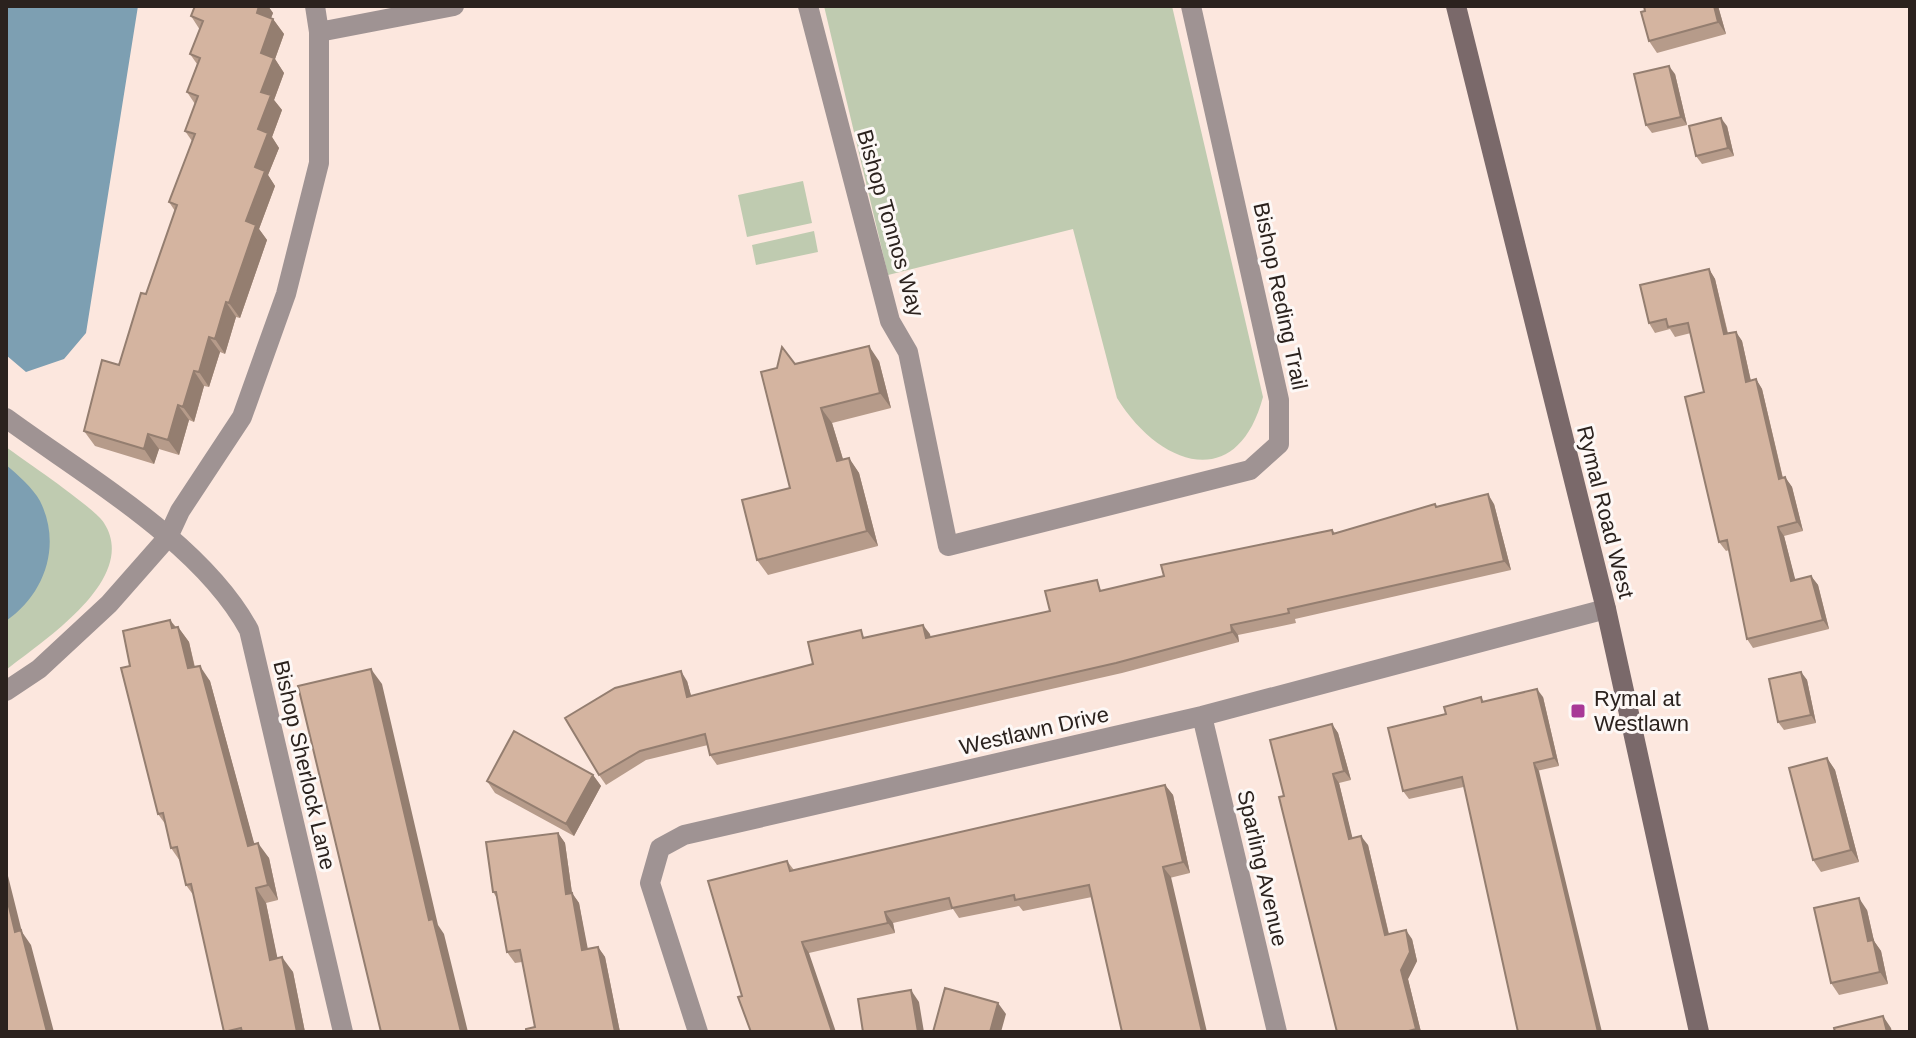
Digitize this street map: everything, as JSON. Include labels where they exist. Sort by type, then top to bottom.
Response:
[{"type":"main road","name":"Rymal Road West","points":[[1456,6],[1606,609],[1699,1032]]},
{"type":"street","points":[[6,691],[39,669],[109,604],[168,537],[180,511],[242,417],[286,294],[319,163],[319,32],[315,6]]},
{"type":"street","points":[[319,32],[454,6]]},
{"type":"street","name":"Bishop Tonnos Way","points":[[808,6],[890,321],[908,352],[948,546]]},
{"type":"street","name":"Bishop Reding Trail","points":[[948,546],[1250,470],[1279,444],[1279,400],[1191,6]]},
{"type":"street","name":"Bishop Sherlock Lane","points":[[6,418],[168,537],[202,566],[238,609],[249,630],[343,1032]]},
{"type":"street","name":"Westlawn Drive","points":[[698,1032],[650,883],[660,848],[684,835],[1202,716],[1606,609]]},
{"type":"street","name":"Sparling Avenue","points":[[1202,716],[1277,1032]]},
{"type":"green space","points":[[824,6],[1172,6],[1263,397],[1251,428],[1235,448],[1216,458],[1196,459],[1175,453],[1154,440],[1134,421],[1117,398],[1073,229],[888,275]]},
{"type":"green space","points":[[803,181],[812,223],[747,237],[738,195]]},
{"type":"green space","points":[[814,231],[818,252],[756,265],[752,245]]},
{"type":"green space","points":[[6,447],[98,516],[112,544],[109,566],[82,607],[6,670]]},
{"type":"water","points":[[6,6],[138,6],[86,333],[64,359],[26,372],[6,355]]},
{"type":"water","points":[[6,465],[40,501],[46,518],[49,551],[40,583],[20,610],[6,621]]},
{"type":"building","points":[[195,6],[259,6],[257,13],[273,19],[261,53],[274,58],[261,92],[271,95],[258,129],[268,133],[255,167],[265,171],[246,221],[256,225],[215,339],[209,337],[199,372],[194,371],[183,407],[178,405],[168,440],[148,434],[144,449],[84,431],[102,360],[119,365],[141,293],[146,294],[177,205],[169,202],[195,134],[185,131],[198,96],[187,92],[200,58],[190,54],[203,21],[191,16]]},
{"type":"building","points":[[1644,6],[1714,6],[1718,22],[1649,41],[1641,12],[1645,11]]},
{"type":"building","points":[[1669,66],[1681,117],[1646,125],[1634,74]]},
{"type":"building","points":[[1721,118],[1728,148],[1696,156],[1689,126]]},
{"type":"building","points":[[1709,269],[1724,334],[1736,332],[1746,382],[1756,379],[1779,479],[1785,477],[1797,522],[1778,527],[1791,581],[1811,576],[1823,620],[1747,639],[1727,540],[1719,542],[1685,397],[1704,392],[1688,323],[1668,327],[1666,319],[1649,323],[1640,285]]},
{"type":"building","points":[[869,346],[880,393],[821,408],[837,461],[849,458],[867,531],[757,560],[742,500],[790,488],[761,372],[777,368],[782,347],[795,364]]},
{"type":"building","points":[[1488,494],[1504,561],[1288,609],[1289,613],[1231,625],[1232,632],[1116,663],[710,755],[705,734],[640,751],[599,775],[565,718],[615,688],[681,671],[687,697],[813,664],[808,642],[861,630],[863,638],[923,625],[926,638],[1050,611],[1045,591],[1097,580],[1100,591],[1164,576],[1161,565],[1332,530],[1333,534],[1435,504],[1436,507]]},
{"type":"building","points":[[170,620],[172,628],[178,627],[188,668],[200,666],[248,846],[258,843],[268,885],[256,888],[270,960],[282,957],[297,1032],[242,1032],[241,1028],[224,1032],[191,884],[186,885],[177,847],[171,848],[163,813],[158,814],[121,668],[130,666],[123,631]]},
{"type":"building","points":[[371,669],[429,920],[433,919],[461,1032],[381,1032],[298,686]]},
{"type":"building","points":[[1801,672],[1811,715],[1778,722],[1769,679]]},
{"type":"building","points":[[1537,689],[1554,758],[1534,763],[1598,1032],[1518,1032],[1462,777],[1403,791],[1388,728],[1446,714],[1444,707],[1481,697],[1482,702]]},
{"type":"building","points":[[1332,724],[1344,771],[1333,774],[1349,839],[1361,836],[1385,935],[1406,930],[1410,952],[1401,970],[1416,1029],[1405,1032],[1337,1032],[1279,797],[1284,796],[1270,740]]},
{"type":"building","points":[[514,731],[593,775],[566,824],[487,781]]},
{"type":"building","points":[[1827,758],[1851,850],[1813,860],[1789,768]]},
{"type":"building","points":[[1165,785],[1183,862],[1163,867],[1202,1032],[1122,1032],[1089,885],[1015,900],[1014,895],[952,908],[949,898],[885,912],[888,923],[802,942],[832,1032],[751,1032],[738,997],[742,996],[708,881],[787,861],[790,871]]},
{"type":"building","points":[[558,833],[566,894],[572,893],[582,950],[598,947],[615,1032],[526,1032],[526,1029],[535,1027],[520,950],[507,952],[496,892],[493,892],[486,842]]},
{"type":"building","points":[[6,894],[15,932],[21,930],[47,1032],[6,1032]]},
{"type":"building","points":[[1859,898],[1868,941],[1873,940],[1880,972],[1831,983],[1814,908]]},
{"type":"building","points":[[945,988],[998,1003],[990,1032],[933,1032]]},
{"type":"building","points":[[911,990],[918,1032],[863,1032],[858,999]]},
{"type":"building","points":[[1883,1016],[1887,1032],[1835,1032],[1834,1028]]},
{"type":"place","name":"Rymal at Westlawn","points":[[1578,711]]}]
